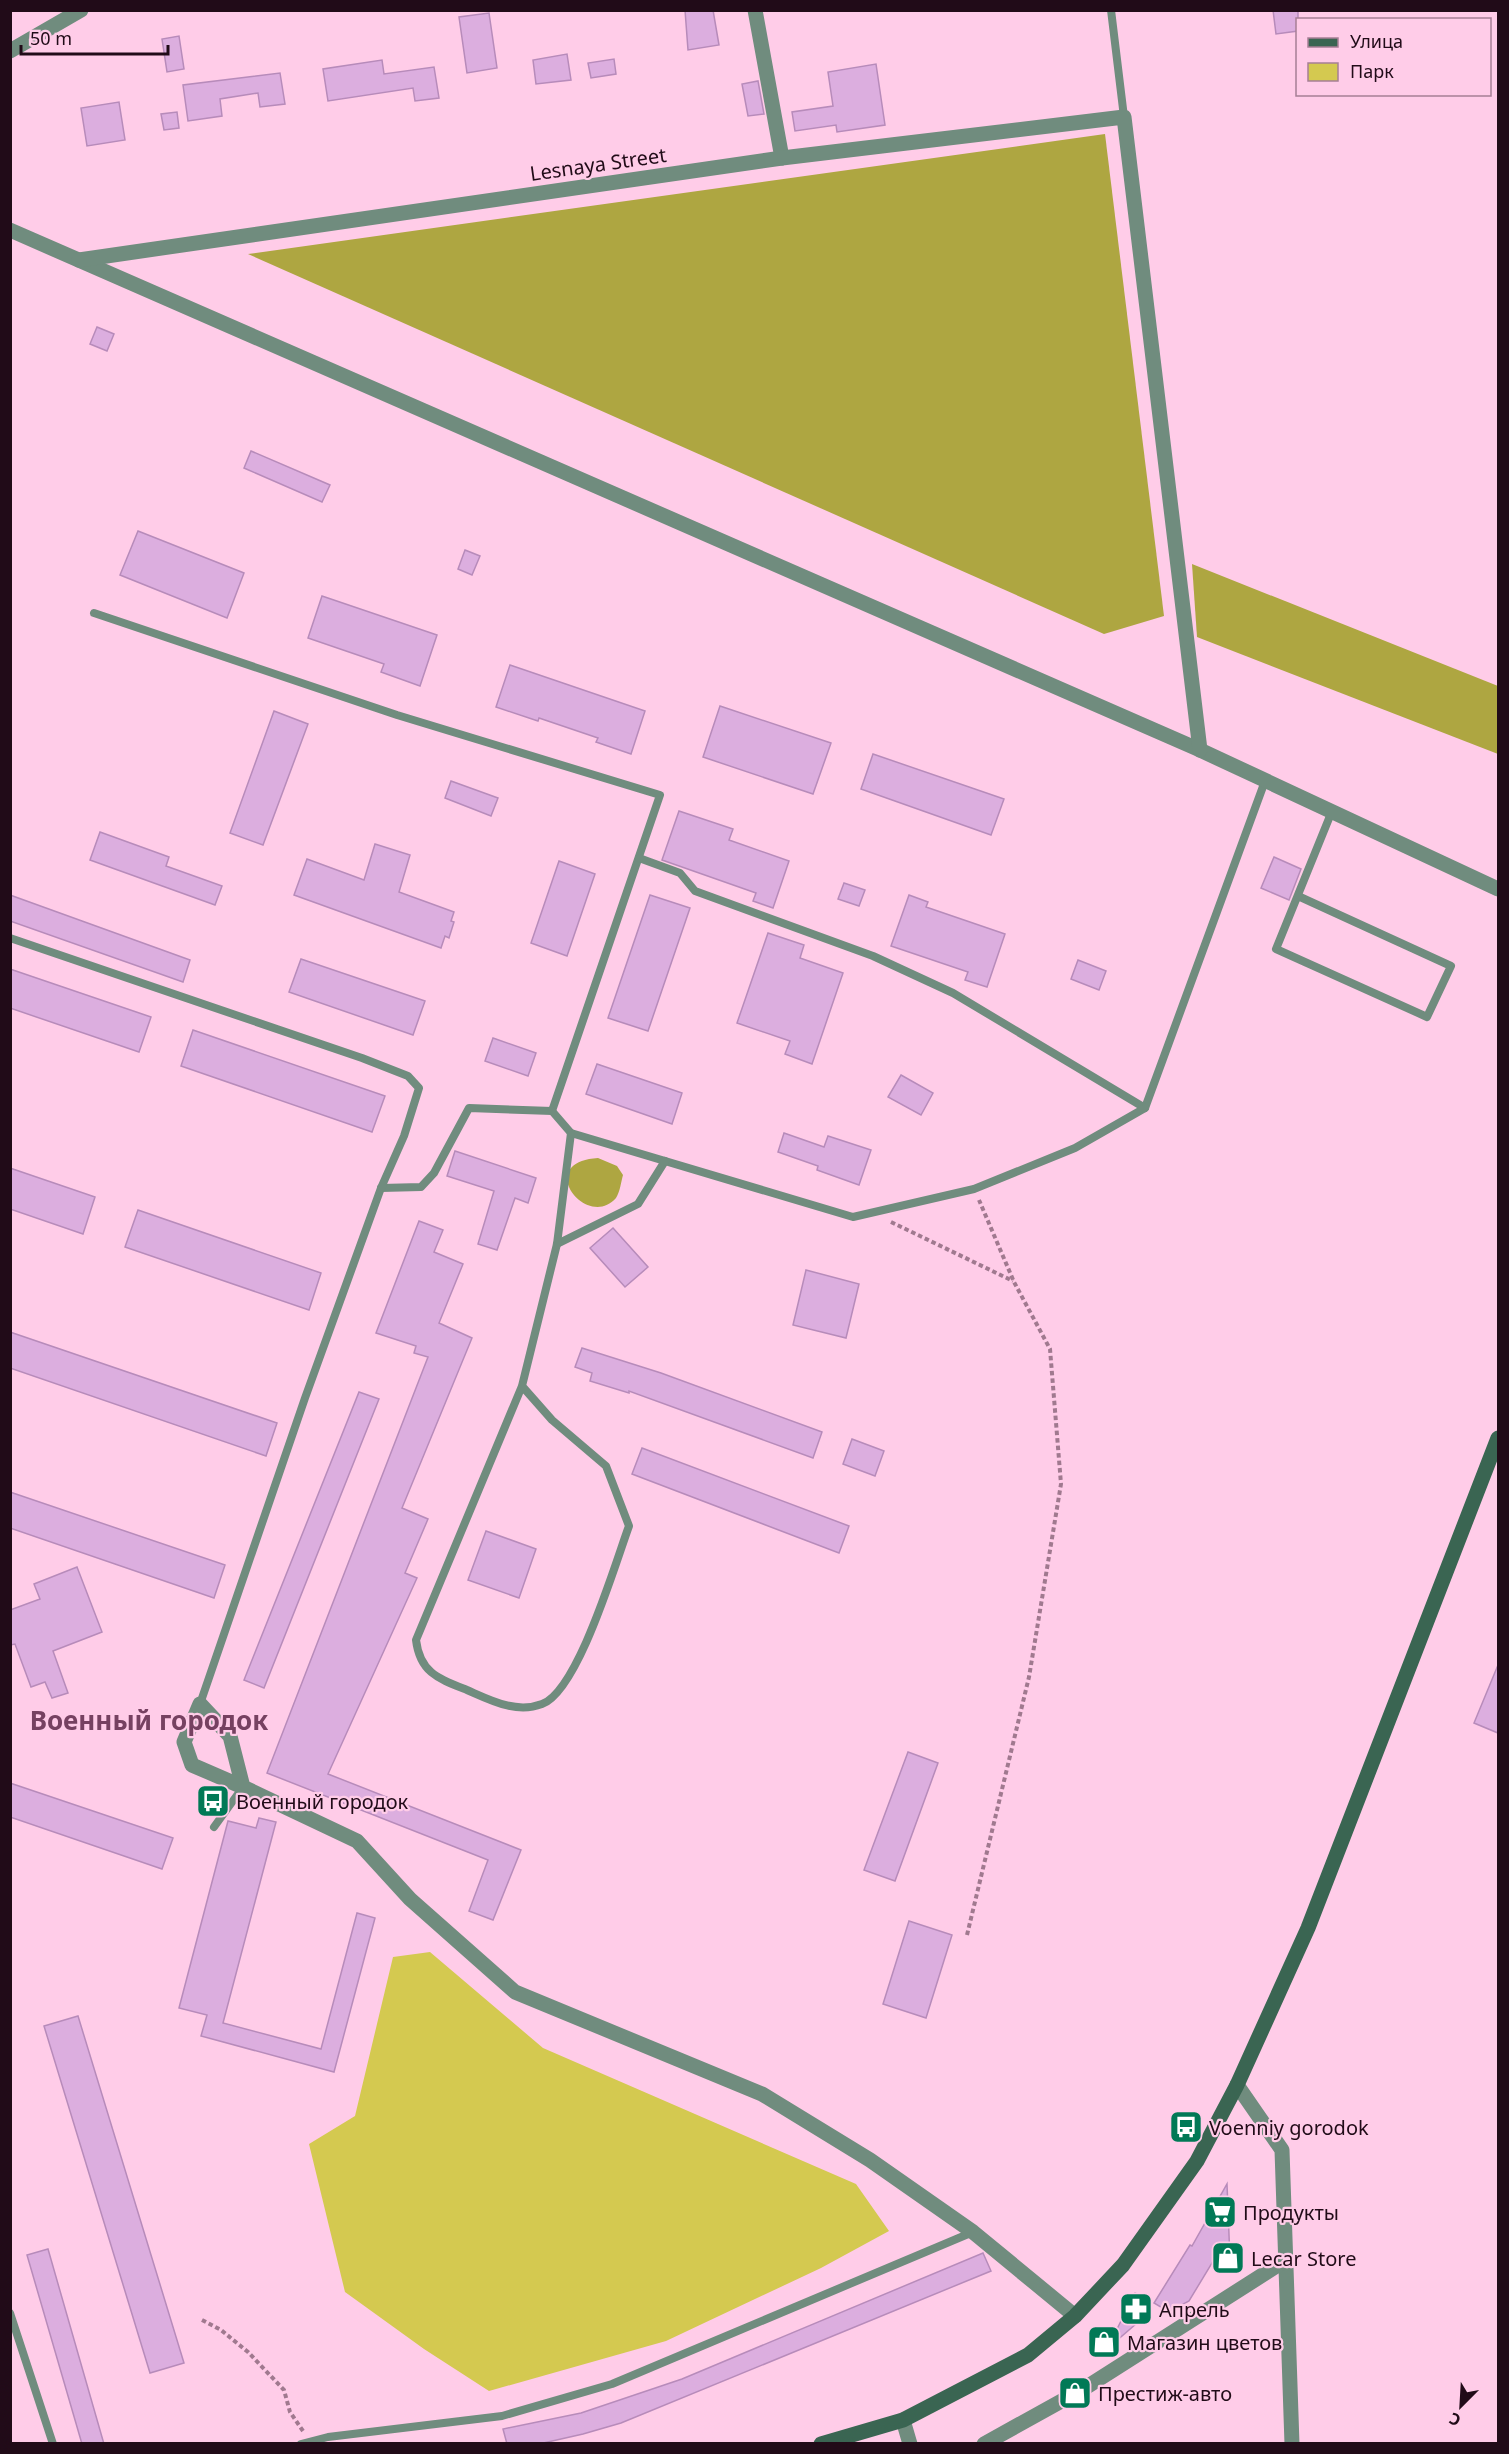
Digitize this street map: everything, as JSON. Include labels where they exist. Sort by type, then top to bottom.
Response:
[{"type":"main road","points":[[821,2444],[903,2420],[1029,2355],[1075,2316],[1123,2265],[1190,2170],[1237,2085],[1308,1928],[1498,1438]]},
{"type":"street","points":[[10,51],[81,10]]},
{"type":"street","points":[[755,10],[782,158]]},
{"type":"street","points":[[1124,117],[1200,750]]},
{"type":"street","name":"Lesnaya Street","points":[[78,260],[782,158],[1124,117]]},
{"type":"street","points":[[10,230],[1200,750],[1498,889]]},
{"type":"street","points":[[243,1787],[230,1736],[200,1704],[184,1742],[192,1765],[357,1841],[410,1899],[515,1992],[762,2094],[870,2160],[973,2232],[1075,2316]]},
{"type":"street","points":[[1237,2085],[1282,2150],[1292,2444]]},
{"type":"street","points":[[984,2444],[1085,2388],[1286,2260]]},
{"type":"street","points":[[903,2420],[910,2444]]},
{"type":"lane","points":[[1111,10],[1124,117]]},
{"type":"lane","points":[[94,613],[397,715],[660,795],[552,1112]]},
{"type":"lane","points":[[381,1188],[421,1187],[434,1173],[469,1108],[552,1112],[571,1133],[853,1217],[974,1189],[1075,1148],[1145,1108],[1265,781]]},
{"type":"lane","points":[[1298,896],[1451,966],[1427,1017],[1276,949],[1332,811]]},
{"type":"lane","points":[[639,858],[680,873],[695,891],[873,956],[953,993],[1145,1108]]},
{"type":"lane","points":[[10,938],[351,1054],[408,1076],[419,1088],[404,1136],[381,1188],[305,1398],[200,1704]]},
{"type":"lane","points":[[522,1386],[552,1420],[606,1466],[629,1526],[578,1664],[557,1695],[542,1704],[526,1707],[506,1706],[440,1680],[428,1670],[418,1655],[416,1640],[522,1386],[557,1244],[571,1133]]},
{"type":"lane","points":[[557,1244],[638,1204],[665,1161]]},
{"type":"lane","points":[[214,1827],[243,1787]]},
{"type":"lane","points":[[301,2444],[502,2416],[612,2384],[973,2232]]},
{"type":"lane","points":[[10,2313],[53,2444]]},
{"type":"path","points":[[967,1935],[1029,1677],[1061,1484],[1050,1348],[1014,1282],[974,1189]]},
{"type":"path","points":[[869,1212],[1014,1282]]},
{"type":"path","points":[[202,2319],[221,2330],[248,2352],[284,2390],[290,2412],[312,2441]]},
{"type":"green space","points":[[430,1952],[543,2048],[856,2184],[889,2231],[821,2268],[666,2341],[489,2391],[424,2349],[345,2292],[309,2144],[355,2116],[393,1957]]},
{"type":"shaded area","points":[[1105,134],[1164,616],[1104,634],[248,254]]},
{"type":"shaded area","points":[[1192,564],[1498,686],[1498,754],[1197,637]]},
{"type":"shaded area","points":[[598,1158],[617,1166],[623,1175],[616,1198],[604,1206],[592,1206],[580,1201],[572,1192],[567,1181],[569,1171],[579,1162]]},
{"type":"building","points":[[685,10],[713,10],[719,45],[688,50]]},
{"type":"building","points":[[1273,10],[1298,10],[1296,31],[1276,34]]},
{"type":"building","points":[[489,13],[497,68],[467,73],[459,17]]},
{"type":"building","points":[[179,36],[184,69],[167,72],[162,39]]},
{"type":"building","points":[[567,54],[571,80],[536,84],[533,60]]},
{"type":"building","points":[[614,59],[616,74],[591,78],[588,63]]},
{"type":"building","points":[[382,60],[384,74],[434,67],[439,98],[415,101],[413,88],[328,101],[323,69]]},
{"type":"building","points":[[876,64],[885,125],[837,132],[836,125],[795,131],[792,112],[833,106],[828,72]]},
{"type":"building","points":[[280,73],[285,104],[260,107],[258,93],[220,99],[222,116],[188,121],[183,85]]},
{"type":"building","points":[[758,81],[764,114],[748,116],[742,84]]},
{"type":"building","points":[[119,102],[125,140],[87,146],[81,108]]},
{"type":"building","points":[[177,112],[179,128],[164,130],[161,114]]},
{"type":"building","points":[[97,327],[114,334],[107,351],[90,344]]},
{"type":"building","points":[[251,451],[330,485],[322,502],[244,468]]},
{"type":"building","points":[[138,531],[244,573],[227,618],[120,575]]},
{"type":"building","points":[[465,550],[480,556],[472,575],[458,569]]},
{"type":"building","points":[[322,596],[437,635],[420,686],[381,672],[384,664],[308,638]]},
{"type":"building","points":[[510,665],[645,711],[631,754],[596,742],[598,738],[539,718],[538,721],[496,707]]},
{"type":"building","points":[[720,706],[831,743],[813,794],[703,757]]},
{"type":"building","points":[[274,711],[308,724],[263,845],[230,833]]},
{"type":"building","points":[[873,754],[1004,799],[991,835],[861,789]]},
{"type":"building","points":[[451,781],[498,798],[491,816],[445,798]]},
{"type":"building","points":[[679,811],[733,829],[729,840],[789,861],[773,908],[753,901],[756,893],[662,860]]},
{"type":"building","points":[[100,832],[169,857],[166,866],[222,886],[215,905],[90,860]]},
{"type":"building","points":[[375,844],[410,855],[399,892],[454,912],[451,921],[454,922],[449,938],[445,936],[441,948],[294,895],[307,859],[364,880]]},
{"type":"building","points":[[1274,857],[1301,869],[1289,900],[1261,888]]},
{"type":"building","points":[[559,861],[595,874],[567,956],[531,943]]},
{"type":"building","points":[[844,883],[865,890],[859,906],[838,899]]},
{"type":"building","points":[[10,895],[190,960],[183,982],[10,921]]},
{"type":"building","points":[[650,895],[690,908],[648,1031],[608,1018]]},
{"type":"building","points":[[909,895],[928,902],[926,907],[1005,934],[987,987],[965,980],[968,972],[891,946]]},
{"type":"building","points":[[768,933],[804,945],[800,958],[843,973],[812,1064],[785,1054],[790,1041],[737,1023]]},
{"type":"building","points":[[301,959],[425,1001],[413,1035],[289,992]]},
{"type":"building","points":[[1078,960],[1106,971],[1099,990],[1071,979]]},
{"type":"building","points":[[10,969],[151,1017],[139,1052],[10,1008]]},
{"type":"building","points":[[193,1030],[385,1096],[372,1132],[181,1066]]},
{"type":"building","points":[[493,1038],[536,1053],[528,1076],[485,1061]]},
{"type":"building","points":[[597,1064],[682,1093],[672,1124],[586,1094]]},
{"type":"building","points":[[901,1075],[933,1093],[921,1115],[888,1097]]},
{"type":"building","points":[[784,1133],[824,1147],[828,1136],[871,1150],[859,1185],[817,1170],[818,1166],[778,1152]]},
{"type":"building","points":[[455,1151],[536,1178],[528,1203],[515,1198],[497,1250],[478,1244],[494,1191],[447,1176]]},
{"type":"building","points":[[10,1168],[95,1197],[83,1234],[10,1209]]},
{"type":"building","points":[[138,1210],[321,1273],[309,1310],[125,1247]]},
{"type":"building","points":[[419,1221],[443,1230],[434,1252],[463,1264],[439,1323],[472,1338],[402,1508],[428,1519],[405,1573],[417,1578],[328,1774],[521,1850],[493,1920],[469,1911],[488,1860],[267,1773],[428,1357],[414,1353],[416,1346],[376,1333]]},
{"type":"building","points":[[613,1228],[648,1267],[625,1287],[590,1248]]},
{"type":"building","points":[[806,1270],[859,1284],[846,1338],[793,1325]]},
{"type":"building","points":[[10,1332],[277,1423],[266,1456],[10,1368]]},
{"type":"building","points":[[582,1348],[661,1373],[822,1432],[813,1458],[629,1391],[629,1393],[590,1381],[592,1373],[575,1367]]},
{"type":"building","points":[[359,1392],[379,1399],[264,1688],[244,1680]]},
{"type":"building","points":[[852,1439],[884,1451],[875,1476],[843,1464]]},
{"type":"building","points":[[642,1448],[849,1526],[839,1553],[632,1474]]},
{"type":"building","points":[[10,1492],[225,1565],[214,1598],[10,1528]]},
{"type":"building","points":[[486,1531],[536,1549],[519,1598],[468,1580]]},
{"type":"building","points":[[77,1567],[102,1632],[53,1651],[68,1693],[52,1698],[45,1682],[31,1687],[15,1644],[10,1645],[10,1610],[40,1599],[34,1584]]},
{"type":"building","points":[[1498,1665],[1498,1733],[1474,1723]]},
{"type":"building","points":[[908,1752],[938,1763],[895,1881],[864,1870]]},
{"type":"building","points":[[10,1783],[173,1838],[162,1869],[10,1817]]},
{"type":"building","points":[[259,1818],[276,1822],[223,2023],[321,2049],[357,1913],[375,1918],[334,2072],[201,2036],[207,2015],[179,2008],[228,1821],[256,1828]]},
{"type":"building","points":[[909,1921],[952,1935],[926,2018],[883,2004]]},
{"type":"building","points":[[78,2016],[184,2363],[150,2373],[44,2026]]},
{"type":"building","points":[[1227,2184],[1230,2260],[1218,2253],[1189,2301],[1169,2312],[1154,2303],[1190,2245],[1192,2246]]},
{"type":"building","points":[[48,2249],[104,2444],[82,2444],[27,2255]]},
{"type":"building","points":[[983,2253],[991,2271],[621,2423],[539,2444],[507,2444],[503,2429],[581,2413],[682,2379]]},
{"type":"building","name":"Апрель","points":[[1135,2293],[1149,2300],[1137,2323],[1107,2349]]},
{"type":"place","name":"Военный городок","points":[[213,1801]]},
{"type":"place","name":"Voenniy gorodok","points":[[1186,2127]]},
{"type":"place","name":"Продукты","points":[[1220,2212]]},
{"type":"place","name":"Lecar Store","points":[[1228,2258]]},
{"type":"place","name":"Апрель","points":[[1136,2309]]},
{"type":"place","name":"Магазин цветов","points":[[1104,2342]]},
{"type":"place","name":"Престиж-авто","points":[[1075,2393]]},
{"type":"district","name":"Военный городок","points":[[149,1720]]}]
